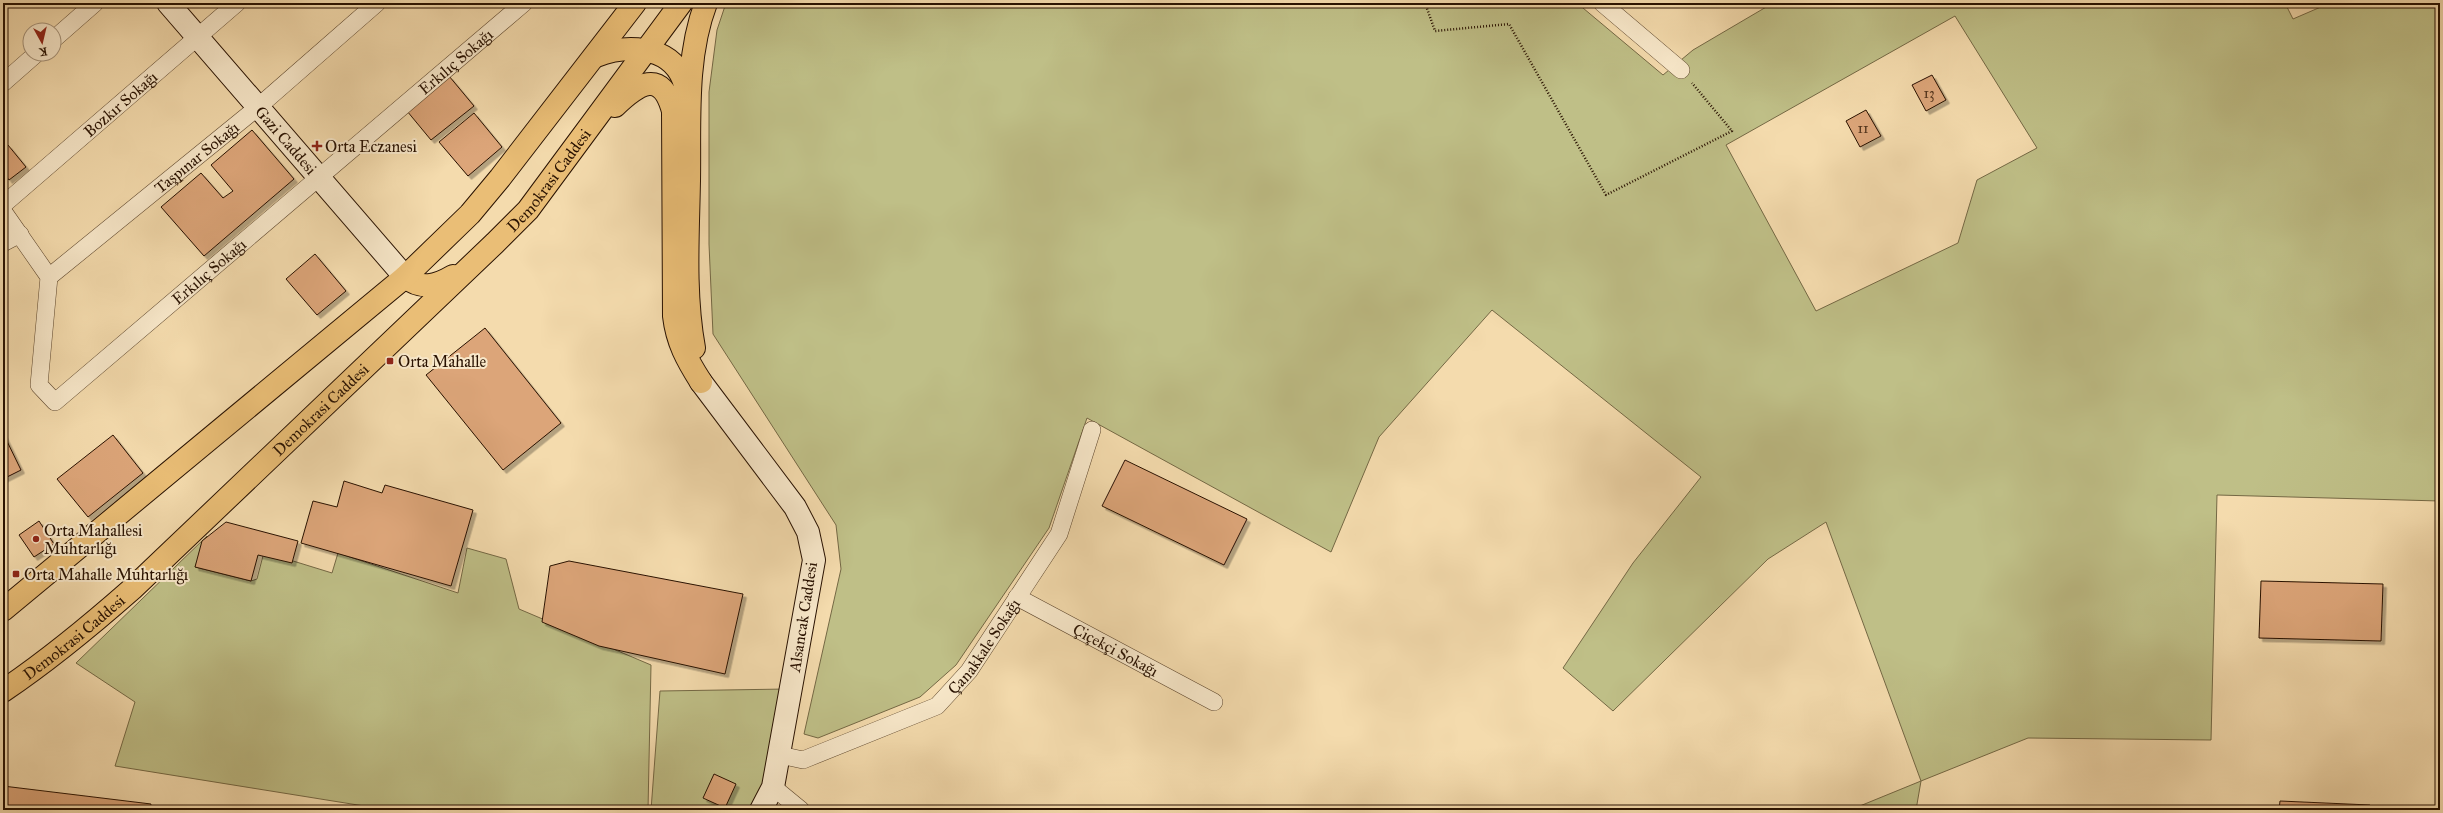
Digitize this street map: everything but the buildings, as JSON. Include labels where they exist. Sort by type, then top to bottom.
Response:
[{"type":"main road","points":[[3,610],[405,277],[475,208],[596,56],[634,3]]},
{"type":"main road","name":"Demokrasi Caddesi","points":[[3,691],[40,666],[82,634],[132,589],[528,210],[680,3]]},
{"type":"main road","points":[[701,382],[690,330],[688,294],[690,110],[697,36],[706,3]]},
{"type":"main road","points":[[596,56],[612,50],[631,48],[646,50],[662,56],[676,67],[683,79],[690,110]]},
{"type":"main road","points":[[578,142],[632,89],[644,84],[654,85],[664,89],[669,97],[673,118],[676,335],[683,354],[701,382]]},
{"type":"main road","points":[[405,277],[414,284],[428,286],[441,283],[463,271]]},
{"type":"street","points":[[62,32],[96,3]]},
{"type":"street","name":"Gazi Caddesi","points":[[168,3],[405,277]]},
{"type":"street","name":"Bozkır Sokağı","points":[[3,205],[237,3]]},
{"type":"street","name":"Taşpınar Sokağı","points":[[49,278],[258,107],[378,3]]},
{"type":"street","name":"Erkılıç Sokağı","points":[[49,278],[39,385],[56,402],[524,3]]},
{"type":"street","points":[[1602,3],[1681,70]]},
{"type":"street","points":[[3,83],[27,62]]},
{"type":"street","points":[[3,211],[49,278]]},
{"type":"street","points":[[3,243],[20,234]]},
{"type":"street","name":"Alsancak Caddesi","points":[[701,382],[795,507],[808,532],[814,560],[780,755],[773,787],[761,810]]},
{"type":"street","name":"Çanakkale Sokağı","points":[[780,755],[803,760],[937,706],[969,671],[1059,534],[1092,430]]},
{"type":"street","name":"Çiçekçi Sokağı","points":[[1017,597],[1214,702]]},
{"type":"street","points":[[773,787],[801,810]]},
{"type":"path","points":[[1425,3],[1435,30],[1509,24],[1606,195],[1732,130],[1681,70]]},
{"type":"green space","points":[[726,3],[1577,3],[1663,75],[1693,50],[1773,3],[1947,3],[1950,8],[1948,3],[2285,3],[2293,19],[2330,3],[2440,3],[2440,501],[2217,495],[2211,740],[2028,738],[1921,781],[1826,522],[1768,559],[1613,711],[1563,668],[1633,563],[1701,477],[1492,310],[1379,437],[1331,552],[1087,418],[1049,528],[956,665],[920,697],[818,738],[804,734],[841,569],[836,525],[713,334],[709,244],[709,92],[717,30]],"holes":[[[1955,16],[2037,148],[1977,180],[1958,243],[1816,311],[1726,145]]]},
{"type":"green space","points":[[207,536],[195,567],[251,581],[257,579],[264,552],[332,573],[338,553],[458,593],[467,548],[506,559],[519,609],[651,665],[648,810],[389,810],[115,766],[135,702],[76,663]]},
{"type":"green space","points":[[787,689],[763,786],[750,810],[651,810],[660,691]]},
{"type":"green space","points":[[1921,781],[1916,810],[1850,810]]},
{"type":"place","name":"Orta Eczanesi","points":[[317,146]]},
{"type":"place","name":"Orta Mahalle","points":[[390,361]]},
{"type":"place","name":"Orta Mahallesi Muhtarlığı","points":[[36,539]]},
{"type":"place","name":"Orta Mahalle Muhtarlığı","points":[[16,574]]}]
